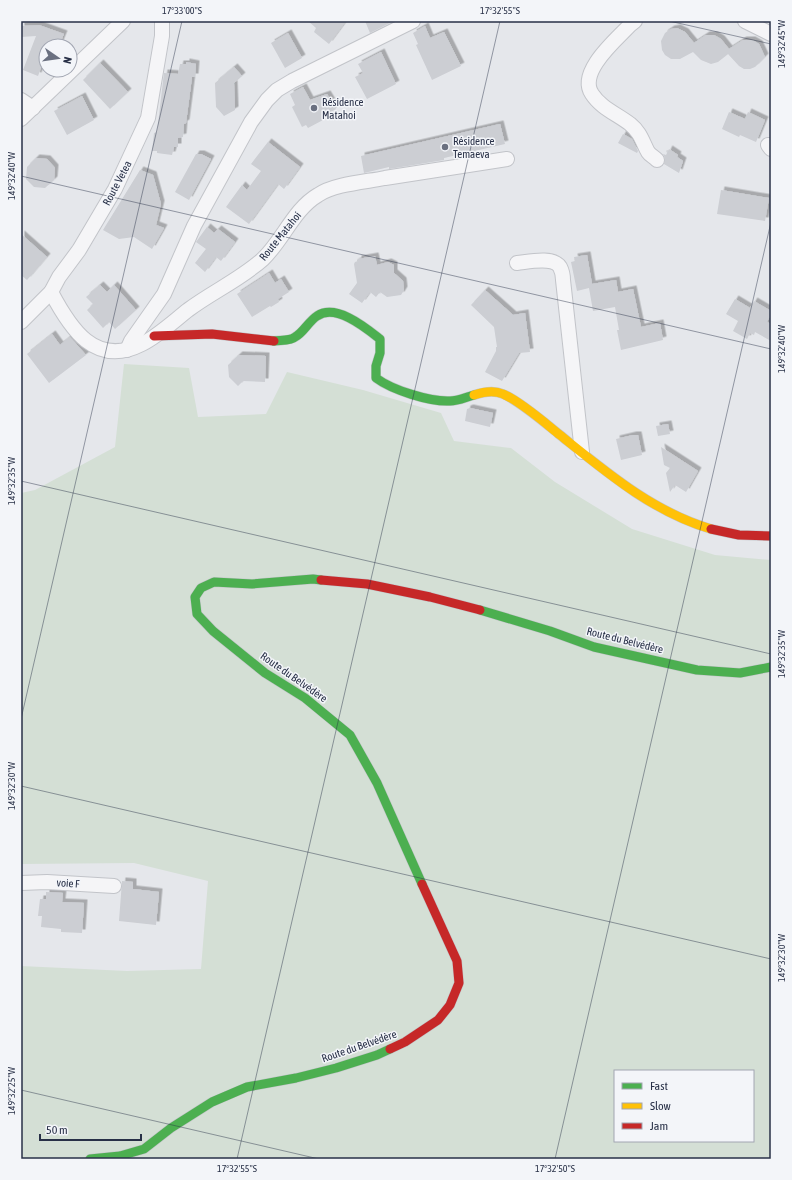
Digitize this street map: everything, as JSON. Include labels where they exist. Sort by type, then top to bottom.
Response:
[{"type":"street","points":[[21,119],[123,21]]},
{"type":"street","name":"Route Vetea","points":[[21,322],[51,292],[59,277],[79,250],[116,189],[148,118],[162,36],[162,21]]},
{"type":"street","points":[[127,350],[131,341],[164,294],[184,246],[200,214],[251,122],[267,100],[277,90],[292,81],[413,21]]},
{"type":"street","points":[[635,21],[599,58],[591,71],[588,82],[591,94],[614,114],[630,124],[637,131],[644,142],[648,154],[657,160]]},
{"type":"street","points":[[744,21],[771,34]]},
{"type":"street","points":[[21,100],[34,108]]},
{"type":"street","name":"Route Matahoi","points":[[51,292],[67,319],[86,341],[96,348],[107,351],[127,350],[143,344],[263,259],[305,205],[324,191],[351,184],[507,159]]},
{"type":"street","points":[[516,263],[552,260],[561,268],[564,280],[582,452]]},
{"type":"street","points":[[154,336],[212,334],[272,341],[296,338],[310,322],[324,312],[339,313],[367,329],[380,339],[380,353],[376,366],[376,378],[389,386],[424,396],[450,401],[491,390],[505,394],[635,493],[666,511],[693,524],[716,532],[737,535],[771,536]]},
{"type":"street","name":"Route du Belvédère","points":[[90,1159],[120,1156],[144,1149],[171,1128],[212,1102],[247,1087],[296,1078],[336,1068],[377,1054],[405,1042],[438,1020],[450,1005],[459,983],[457,961],[377,783],[350,735],[305,698],[265,673],[213,631],[198,614],[195,597],[201,588],[214,582],[252,584],[313,579],[367,584],[478,609],[550,630],[594,647],[698,670],[740,673],[771,667]]},
{"type":"street","name":"voie F","points":[[21,883],[48,882],[114,886]]},
{"type":"shaded area","points":[[124,364],[189,368],[198,417],[266,414],[287,372],[363,390],[441,413],[454,441],[511,448],[555,482],[632,529],[715,555],[771,560],[771,1159],[21,1159],[21,966],[127,971],[201,969],[208,881],[134,863],[21,864],[21,493],[35,490],[115,447]]},
{"type":"building","points":[[308,21],[346,21],[329,44],[314,32],[316,28]]},
{"type":"building","points":[[365,21],[394,21],[370,33]]},
{"type":"building","points":[[39,25],[64,34],[62,38],[38,38],[38,76],[23,70],[36,36],[21,37],[21,26]]},
{"type":"building","points":[[425,26],[430,38],[444,32],[461,66],[432,80],[416,45],[418,44],[413,33]]},
{"type":"building","points":[[677,28],[685,32],[694,43],[706,35],[714,35],[721,39],[729,49],[743,40],[752,40],[759,44],[765,57],[755,67],[750,69],[744,69],[739,66],[728,54],[718,62],[711,64],[701,60],[693,52],[680,59],[671,59],[665,55],[662,50],[661,41],[665,33],[671,29]]},
{"type":"building","points":[[288,33],[302,58],[285,68],[271,43]]},
{"type":"building","points":[[381,52],[396,84],[367,99],[355,77],[363,73],[358,64]]},
{"type":"building","points":[[186,62],[196,64],[195,77],[192,77],[183,137],[178,138],[178,147],[174,147],[172,155],[157,153],[157,151],[152,151],[154,133],[157,132],[164,73],[178,74],[180,64],[186,64]]},
{"type":"building","points":[[100,63],[128,92],[110,109],[83,80]]},
{"type":"building","points":[[234,67],[242,76],[234,83],[235,110],[224,116],[216,107],[215,83]]},
{"type":"building","name":"Résidence Matahoi","points":[[303,87],[310,100],[327,94],[336,109],[322,117],[323,120],[308,128],[306,125],[302,127],[292,107],[295,105],[290,94]]},
{"type":"building","points":[[82,96],[94,120],[67,135],[54,111]]},
{"type":"building","points":[[729,112],[745,119],[748,112],[765,120],[756,142],[740,135],[739,137],[722,129]]},
{"type":"building","name":"Résidence Temaeva","points":[[500,124],[505,144],[444,158],[444,160],[389,169],[389,167],[364,173],[361,156]]},
{"type":"building","points":[[623,134],[632,139],[638,151],[637,153],[618,143]]},
{"type":"building","points":[[268,142],[300,167],[284,189],[278,184],[249,224],[226,207],[242,185],[247,190],[261,171],[251,164]]},
{"type":"building","points":[[669,149],[678,155],[677,157],[683,161],[679,173],[664,164],[665,158],[663,154],[666,155]]},
{"type":"building","points":[[196,154],[201,154],[211,159],[189,200],[175,192]]},
{"type":"building","points":[[36,158],[47,159],[55,168],[54,180],[45,188],[34,187],[26,179],[27,167]]},
{"type":"building","points":[[140,170],[153,175],[161,204],[156,225],[164,228],[152,249],[134,237],[119,239],[103,230]]},
{"type":"building","points":[[721,190],[769,198],[765,221],[717,214]]},
{"type":"building","points":[[207,227],[214,233],[218,229],[235,242],[221,261],[216,257],[205,272],[195,263],[206,249],[196,242]]},
{"type":"building","points":[[21,234],[47,257],[27,280],[21,275]]},
{"type":"building","points":[[587,255],[592,284],[616,280],[618,292],[633,289],[641,327],[660,323],[663,340],[621,350],[615,307],[593,311],[589,288],[577,291],[571,262],[575,261],[574,257]]},
{"type":"building","points":[[375,256],[377,265],[388,262],[394,265],[394,273],[403,281],[404,290],[401,295],[387,297],[380,292],[376,297],[370,292],[362,303],[349,294],[357,283],[354,264],[358,261],[358,259]]},
{"type":"building","points":[[269,273],[275,283],[281,279],[289,292],[278,299],[279,302],[252,317],[237,294]]},
{"type":"building","points":[[100,285],[107,292],[114,285],[136,310],[115,329],[109,322],[103,328],[87,310],[93,304],[86,297]]},
{"type":"building","points":[[485,290],[513,315],[525,313],[530,352],[519,353],[502,381],[485,372],[497,347],[494,327],[471,305]]},
{"type":"building","points":[[735,299],[750,308],[754,301],[771,311],[767,322],[771,324],[771,341],[755,332],[754,335],[750,333],[747,339],[733,331],[738,321],[726,314]]},
{"type":"building","points":[[52,334],[60,345],[70,337],[86,355],[49,383],[27,354]]},
{"type":"building","points":[[239,355],[266,356],[265,382],[243,381],[238,386],[229,377],[228,365]]},
{"type":"building","points":[[470,408],[493,413],[490,427],[465,421],[467,409]]},
{"type":"building","points":[[668,424],[670,434],[658,436],[656,426]]},
{"type":"building","points":[[638,435],[642,455],[621,460],[616,439]]},
{"type":"building","points":[[661,447],[698,471],[686,492],[675,485],[670,492],[666,473],[670,468],[664,465]]},
{"type":"building","points":[[122,881],[133,882],[133,889],[159,892],[156,925],[119,921]]},
{"type":"building","points":[[46,892],[63,893],[62,902],[84,903],[82,933],[61,932],[61,929],[41,927],[42,916],[38,916],[40,899],[46,899]]},
{"type":"traffic: fast","points":[[274,341],[293,338],[301,333],[317,316],[325,313],[342,315],[359,323],[380,339],[380,353],[376,366],[376,378],[401,391],[432,400],[453,401],[474,395]]},
{"type":"traffic: fast","points":[[321,580],[313,579],[252,584],[214,582],[201,588],[195,597],[197,614],[213,631],[265,673],[305,698],[350,735],[377,783],[422,884]]},
{"type":"traffic: fast","points":[[480,610],[550,631],[594,647],[697,670],[740,673],[771,667]]},
{"type":"traffic: fast","points":[[90,1159],[120,1156],[144,1149],[171,1128],[212,1102],[247,1087],[296,1078],[336,1068],[377,1055],[390,1049]]},
{"type":"traffic: slow","points":[[474,395],[492,392],[510,397],[631,490],[669,512],[690,522],[711,529]]},
{"type":"traffic: jam","points":[[154,336],[212,334],[274,341]]},
{"type":"traffic: jam","points":[[711,529],[739,535],[771,536]]},
{"type":"traffic: jam","points":[[321,580],[367,584],[430,597],[480,610]]},
{"type":"traffic: jam","points":[[390,1049],[405,1042],[438,1020],[450,1005],[459,983],[457,961],[422,884]]},
{"type":"place","name":"Résidence Matahoi","points":[[314,108]]},
{"type":"place","name":"Résidence Temaeva","points":[[445,147]]}]
